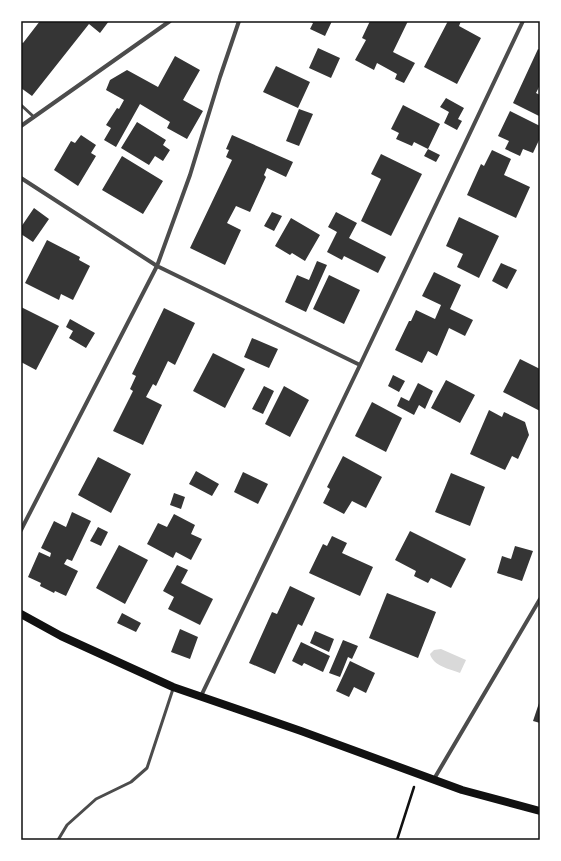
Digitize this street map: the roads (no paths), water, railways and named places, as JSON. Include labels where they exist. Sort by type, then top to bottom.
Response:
[{"type":"main road","points":[[21,614],[61,636],[173,687],[301,731],[462,790],[540,811]]},
{"type":"street","points":[[21,126],[170,21]]},
{"type":"street","points":[[21,530],[157,266],[190,175],[239,21]]},
{"type":"street","points":[[201,696],[524,21]]},
{"type":"street","points":[[21,178],[157,266],[360,365]]},
{"type":"street","points":[[434,779],[540,599]]},
{"type":"lane","points":[[21,105],[34,118]]},
{"type":"lane","points":[[58,840],[67,825],[96,799],[131,782],[147,768],[173,687]]}]
